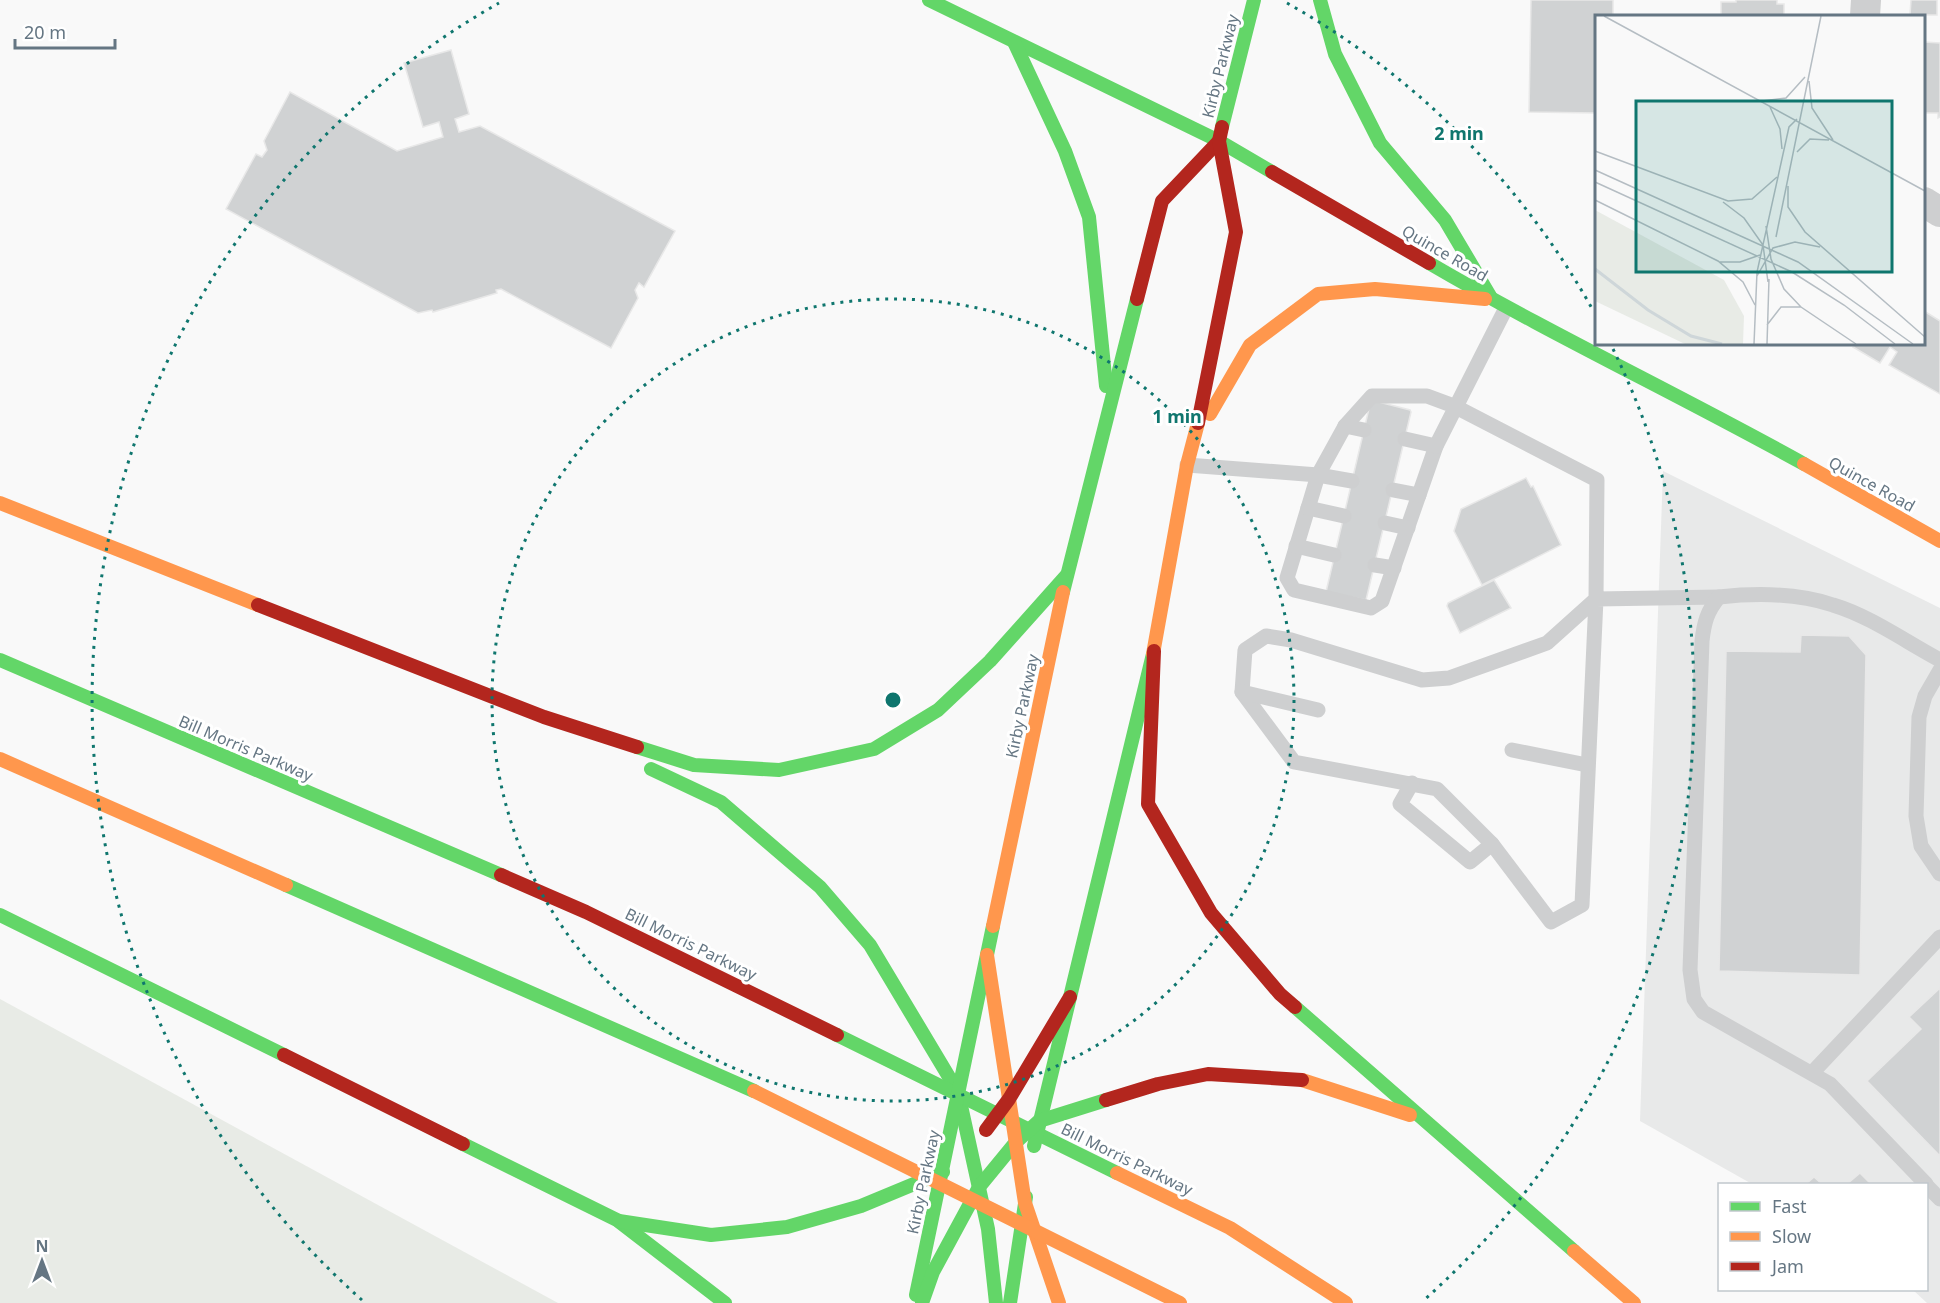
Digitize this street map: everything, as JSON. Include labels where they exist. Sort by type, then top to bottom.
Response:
[{"type":"main road","name":"Kirby Parkway","points":[[1010,1303],[1039,1121],[1154,651],[1187,465],[1195,439],[1236,232],[1219,141],[1254,0]]},
{"type":"main road","points":[[1320,0],[1335,54],[1380,143],[1445,220],[1499,304]]},
{"type":"main road","points":[[932,2],[967,1]]},
{"type":"main road","name":"Quince Road","points":[[932,2],[1219,141],[1499,304],[1702,407],[1940,541]]},
{"type":"main road","points":[[1015,44],[1065,151],[1089,217],[1108,414]]},
{"type":"main road","name":"Kirby Parkway","points":[[915,1303],[1066,576],[1162,201],[1219,141]]},
{"type":"main road","points":[[1195,439],[1250,345],[1318,294],[1375,290],[1499,304]]},
{"type":"main road","points":[[0,503],[544,717],[694,765],[779,770],[874,749],[938,710],[990,661],[1066,576]]},
{"type":"main road","points":[[1154,651],[1148,804],[1211,913],[1280,994],[1634,1303]]},
{"type":"main road","name":"Bill Morris Parkway","points":[[0,660],[586,912],[784,1007],[1230,1228],[1346,1303]]},
{"type":"main road","points":[[544,717],[721,802],[820,887],[870,945],[958,1092],[988,1229],[996,1303]]},
{"type":"main road","points":[[0,759],[758,1093],[1180,1303]]},
{"type":"main road","points":[[0,915],[617,1220],[724,1303]]},
{"type":"main road","points":[[987,955],[1025,1203],[1059,1303]]},
{"type":"main road","points":[[617,1220],[711,1235],[787,1227],[861,1206],[942,1173],[971,1151],[1009,1099],[1070,997]]},
{"type":"main road","points":[[921,1303],[933,1272],[979,1187],[1016,1142],[1039,1121],[1158,1084],[1208,1074],[1305,1080],[1426,1120]]},
{"type":"street","points":[[1865,15],[1866,0]]},
{"type":"street","points":[[1925,203],[1940,212]]},
{"type":"lane","points":[[1499,304],[1454,406],[1436,446],[1379,605],[1371,608],[1358,607],[1291,587],[1287,574],[1318,475],[1345,426],[1372,396],[1426,396],[1454,406],[1598,480],[1596,599],[1582,905],[1551,922],[1492,844],[1437,789],[1294,762],[1242,692],[1245,650],[1266,636],[1291,640],[1422,680],[1449,678],[1547,643],[1596,599],[1790,596],[1845,609],[1940,660]]},
{"type":"lane","points":[[1345,426],[1364,430]]},
{"type":"lane","points":[[1405,439],[1436,446]]},
{"type":"lane","points":[[1187,465],[1318,475],[1352,481]]},
{"type":"lane","points":[[1393,490],[1419,495]]},
{"type":"lane","points":[[1308,508],[1344,516]]},
{"type":"lane","points":[[1385,523],[1408,528]]},
{"type":"lane","points":[[1296,546],[1334,555]]},
{"type":"lane","points":[[1375,565],[1394,568]]},
{"type":"lane","points":[[1719,597],[1706,615],[1702,641],[1690,984],[1694,999],[1709,1016],[1812,1073],[1834,1088],[1924,1183]]},
{"type":"lane","points":[[1940,670],[1925,696],[1919,717],[1916,816],[1921,846],[1940,874]]},
{"type":"lane","points":[[1242,692],[1318,710]]},
{"type":"lane","points":[[1512,750],[1587,765]]},
{"type":"lane","points":[[1412,783],[1400,804],[1470,862],[1492,844]]},
{"type":"lane","points":[[1812,1073],[1940,937]]},
{"type":"lane","points":[[1928,1187],[1940,1199]]},
{"type":"shaded area","points":[[1663,471],[1940,608],[1940,1303],[1927,1303],[1914,1291],[1928,1291],[1928,1183],[1750,1183],[1640,1121]]},
{"type":"shaded area","points":[[0,999],[558,1303],[0,1303]]},
{"type":"building","points":[[1531,0],[1613,0],[1613,15],[1595,15],[1595,113],[1529,112]]},
{"type":"building","points":[[1736,0],[1777,0],[1777,4],[1784,4],[1784,15],[1721,15],[1721,2],[1736,2]]},
{"type":"building","points":[[1911,0],[1937,0],[1937,15],[1910,15]]},
{"type":"building","points":[[1925,42],[1940,43],[1940,117],[1938,118],[1938,113],[1925,113]]},
{"type":"building","points":[[451,50],[469,114],[455,119],[459,132],[480,126],[675,231],[644,287],[639,283],[635,290],[638,298],[611,348],[501,289],[496,290],[497,293],[433,312],[432,310],[418,313],[226,209],[256,154],[262,157],[267,150],[264,141],[290,92],[397,151],[443,137],[439,122],[423,127],[404,63]]},
{"type":"building","points":[[1925,312],[1940,321],[1940,394],[1889,365],[1897,352],[1890,347],[1880,363],[1853,347],[1855,345],[1925,345]]},
{"type":"building","points":[[1371,400],[1411,412],[1366,600],[1326,592]]},
{"type":"building","points":[[1526,478],[1531,487],[1533,486],[1561,545],[1482,585],[1454,531],[1461,509]]},
{"type":"building","points":[[1494,580],[1511,608],[1460,633],[1447,606],[1448,603]]},
{"type":"building","points":[[1801,635],[1849,636],[1866,655],[1860,975],[1719,971],[1726,651],[1800,652]]},
{"type":"building","points":[[1940,988],[1940,1156],[1867,1081],[1921,1029],[1909,1017]]},
{"type":"building","points":[[1860,1173],[1870,1183],[1848,1183]]},
{"type":"building","points":[[1814,1177],[1821,1183],[1807,1183]]},
{"type":"traffic: fast","points":[[929,0],[1219,141],[1272,172]]},
{"type":"traffic: fast","points":[[1222,127],[1254,0]]},
{"type":"traffic: fast","points":[[1320,0],[1335,54],[1380,143],[1445,220],[1490,296]]},
{"type":"traffic: fast","points":[[1015,44],[1065,151],[1089,217],[1106,386]]},
{"type":"traffic: fast","points":[[1429,263],[1522,315],[1804,464]]},
{"type":"traffic: fast","points":[[1063,592],[1137,299]]},
{"type":"traffic: fast","points":[[637,747],[694,765],[779,770],[874,749],[938,710],[990,661],[1066,576]]},
{"type":"traffic: fast","points":[[1034,1146],[1153,654]]},
{"type":"traffic: fast","points":[[0,660],[501,875]]},
{"type":"traffic: fast","points":[[651,769],[721,802],[820,887],[870,945],[958,1092],[988,1229],[996,1303]]},
{"type":"traffic: fast","points":[[286,885],[754,1091]]},
{"type":"traffic: fast","points":[[0,915],[284,1055]]},
{"type":"traffic: fast","points":[[916,1295],[993,926]]},
{"type":"traffic: fast","points":[[1295,1007],[1574,1251]]},
{"type":"traffic: fast","points":[[837,1035],[1117,1173]]},
{"type":"traffic: fast","points":[[922,1303],[933,1272],[979,1187],[1016,1142],[1039,1121],[1106,1100]]},
{"type":"traffic: fast","points":[[463,1144],[617,1220],[725,1303]]},
{"type":"traffic: fast","points":[[619,1221],[711,1235],[787,1227],[861,1206],[943,1172]]},
{"type":"traffic: fast","points":[[1010,1303],[1026,1197]]},
{"type":"traffic: slow","points":[[1210,414],[1250,345],[1318,294],[1375,289],[1485,299]]},
{"type":"traffic: slow","points":[[1153,654],[1187,465],[1198,423]]},
{"type":"traffic: slow","points":[[1804,464],[1940,541]]},
{"type":"traffic: slow","points":[[0,503],[258,605]]},
{"type":"traffic: slow","points":[[993,926],[1063,592]]},
{"type":"traffic: slow","points":[[0,759],[286,885]]},
{"type":"traffic: slow","points":[[987,955],[1025,1203],[1059,1303]]},
{"type":"traffic: slow","points":[[1302,1080],[1410,1115]]},
{"type":"traffic: slow","points":[[754,1091],[1180,1303]]},
{"type":"traffic: slow","points":[[1117,1173],[1230,1228],[1346,1303]]},
{"type":"traffic: slow","points":[[1574,1251],[1634,1303]]},
{"type":"traffic: jam","points":[[1198,423],[1236,232],[1219,141],[1222,127]]},
{"type":"traffic: jam","points":[[1137,299],[1162,201],[1219,141]]},
{"type":"traffic: jam","points":[[1272,172],[1429,263]]},
{"type":"traffic: jam","points":[[258,605],[544,717],[637,747]]},
{"type":"traffic: jam","points":[[1154,651],[1148,804],[1211,913],[1280,994],[1295,1007]]},
{"type":"traffic: jam","points":[[501,875],[586,912],[837,1035]]},
{"type":"traffic: jam","points":[[986,1130],[1009,1099],[1070,997]]},
{"type":"traffic: jam","points":[[284,1055],[463,1144]]},
{"type":"traffic: jam","points":[[1106,1100],[1158,1084],[1208,1074],[1302,1080]]}]
